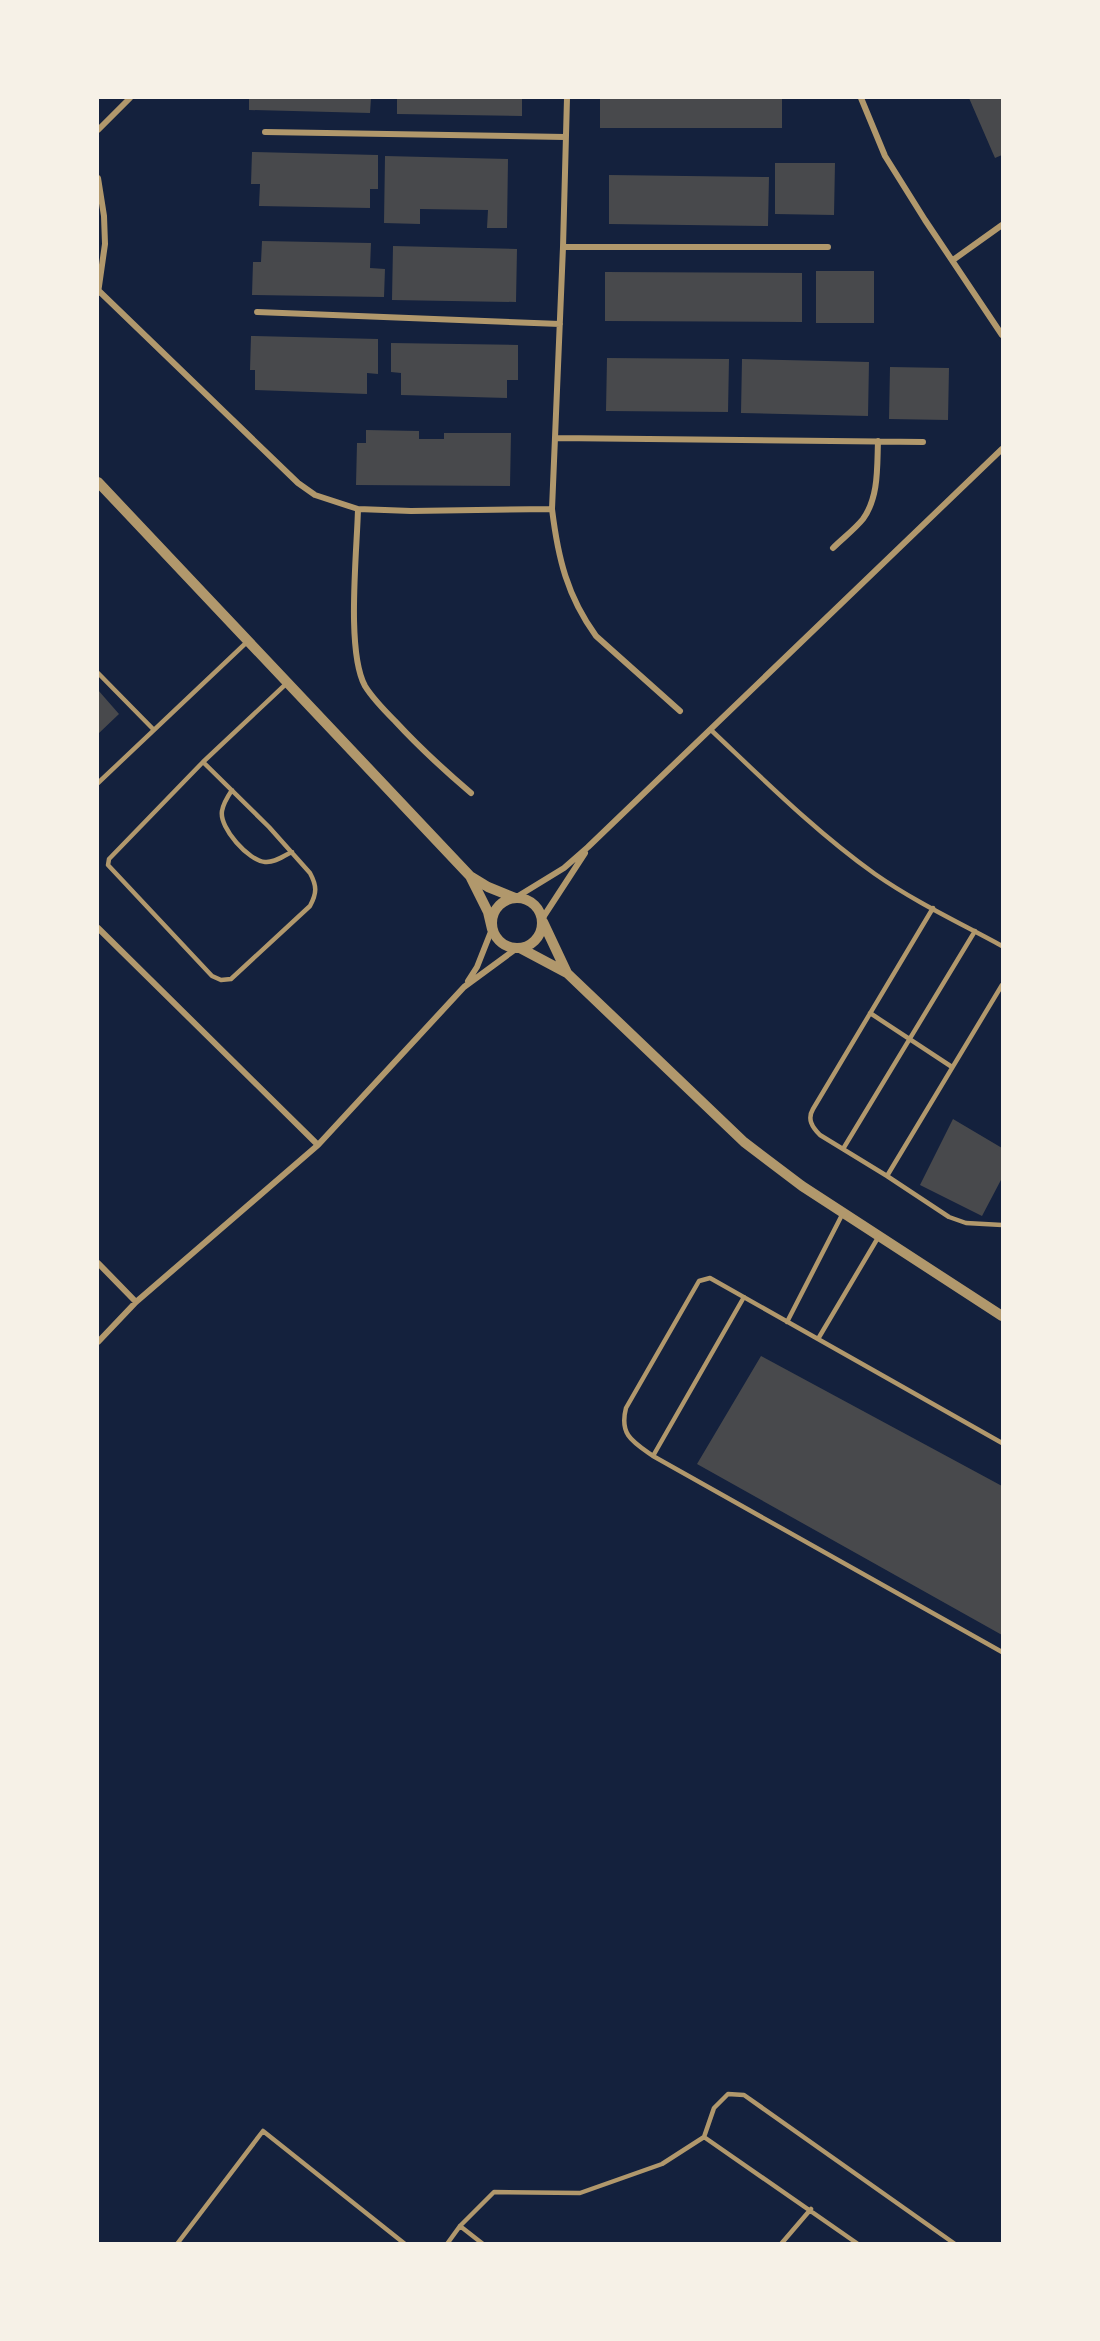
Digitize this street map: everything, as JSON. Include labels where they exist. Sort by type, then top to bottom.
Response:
[{"type":"street","points":[[98,130],[130,98]]},
{"type":"street","points":[[567,98],[564,247],[552,509],[559,556],[572,596],[596,636],[681,711]]},
{"type":"street","points":[[861,98],[885,156],[1002,335]]},
{"type":"street","points":[[265,132],[565,137]]},
{"type":"street","points":[[98,178],[104,216],[105,244],[98,293],[298,483],[315,495],[358,509],[411,511],[552,509]]},
{"type":"street","points":[[953,260],[1002,225]]},
{"type":"street","points":[[564,247],[828,247]]},
{"type":"street","points":[[257,312],[560,324]]},
{"type":"street","points":[[556,438],[923,442]]},
{"type":"street","points":[[833,548],[863,519],[871,505],[875,488],[878,441]]},
{"type":"street","points":[[465,987],[477,967],[492,928],[495,912],[507,900],[515,898],[564,868],[588,847],[1002,449]]},
{"type":"street","points":[[98,482],[470,876],[488,887],[533,904],[537,908],[567,973]]},
{"type":"street","points":[[358,509],[355,633],[359,670],[375,700],[424,752],[471,793]]},
{"type":"street","points":[[98,1342],[136,1302],[318,1145],[465,987],[518,948],[534,941],[542,927],[542,920],[588,847]]},
{"type":"street","points":[[470,876],[499,940],[567,973],[744,1142],[802,1186],[1002,1316]]},
{"type":"street","points":[[98,928],[318,1145]]},
{"type":"street","points":[[98,1263],[136,1302]]},
{"type":"lane","points":[[98,783],[248,641]]},
{"type":"lane","points":[[98,673],[154,730]]},
{"type":"lane","points":[[203,762],[291,852],[315,882],[316,894],[310,906],[231,979],[221,980],[212,976],[108,865],[109,859],[203,762],[287,683]]},
{"type":"lane","points":[[711,730],[804,817],[852,857],[878,876],[1002,946]]},
{"type":"lane","points":[[232,790],[222,810],[222,818],[225,829],[245,851],[263,862],[278,860],[291,852]]},
{"type":"lane","points":[[933,908],[810,1113],[810,1119],[812,1127],[820,1135],[949,1217],[966,1223],[1002,1226]]},
{"type":"lane","points":[[843,1149],[975,931]]},
{"type":"lane","points":[[887,1176],[1002,985]]},
{"type":"lane","points":[[870,1013],[952,1067]]},
{"type":"lane","points":[[787,1322],[843,1213]]},
{"type":"lane","points":[[818,1339],[879,1236]]},
{"type":"lane","points":[[1002,1443],[710,1278],[699,1281],[626,1408],[623,1419],[626,1432],[634,1443],[653,1456],[1002,1652]]},
{"type":"lane","points":[[653,1456],[744,1297]]},
{"type":"lane","points":[[447,2244],[460,2226],[494,2192],[580,2193],[662,2164],[704,2137],[714,2108],[728,2094],[744,2095],[955,2244]]},
{"type":"lane","points":[[177,2244],[263,2131],[405,2244]]},
{"type":"lane","points":[[704,2137],[811,2209],[858,2244]]},
{"type":"lane","points":[[782,2244],[811,2209]]},
{"type":"lane","points":[[460,2226],[483,2244]]},
{"type":"building","points":[[249,98],[371,98],[370,113],[249,110]]},
{"type":"building","points":[[397,98],[522,98],[522,116],[397,114]]},
{"type":"building","points":[[600,98],[782,98],[782,128],[600,128]]},
{"type":"building","points":[[969,98],[1002,98],[1002,155],[995,158]]},
{"type":"building","points":[[252,152],[378,155],[378,189],[370,189],[370,208],[259,206],[260,184],[251,184]]},
{"type":"building","points":[[385,156],[508,159],[507,228],[487,228],[488,210],[420,209],[420,224],[384,223]]},
{"type":"building","points":[[775,163],[835,163],[834,215],[775,214]]},
{"type":"building","points":[[609,175],[769,177],[768,226],[609,224]]},
{"type":"building","points":[[262,241],[371,243],[370,268],[385,269],[384,297],[252,295],[253,262],[261,262]]},
{"type":"building","points":[[393,246],[517,249],[516,302],[392,300]]},
{"type":"building","points":[[816,271],[874,271],[874,323],[816,323]]},
{"type":"building","points":[[605,272],[802,273],[802,322],[605,321]]},
{"type":"building","points":[[251,336],[378,339],[378,374],[367,373],[367,394],[255,390],[255,370],[250,370]]},
{"type":"building","points":[[391,343],[518,345],[518,380],[507,380],[507,398],[401,395],[401,373],[391,372]]},
{"type":"building","points":[[607,358],[729,359],[728,412],[606,411]]},
{"type":"building","points":[[742,359],[869,362],[868,416],[741,413]]},
{"type":"building","points":[[890,367],[949,368],[948,420],[889,419]]},
{"type":"building","points":[[366,430],[419,431],[419,439],[444,439],[444,433],[511,433],[510,486],[356,485],[357,443],[366,443]]},
{"type":"building","points":[[98,690],[119,714],[98,734]]},
{"type":"building","points":[[953,1119],[1002,1148],[1002,1178],[982,1216],[920,1185]]},
{"type":"building","points":[[761,1356],[1002,1486],[1002,1635],[697,1464]]}]
